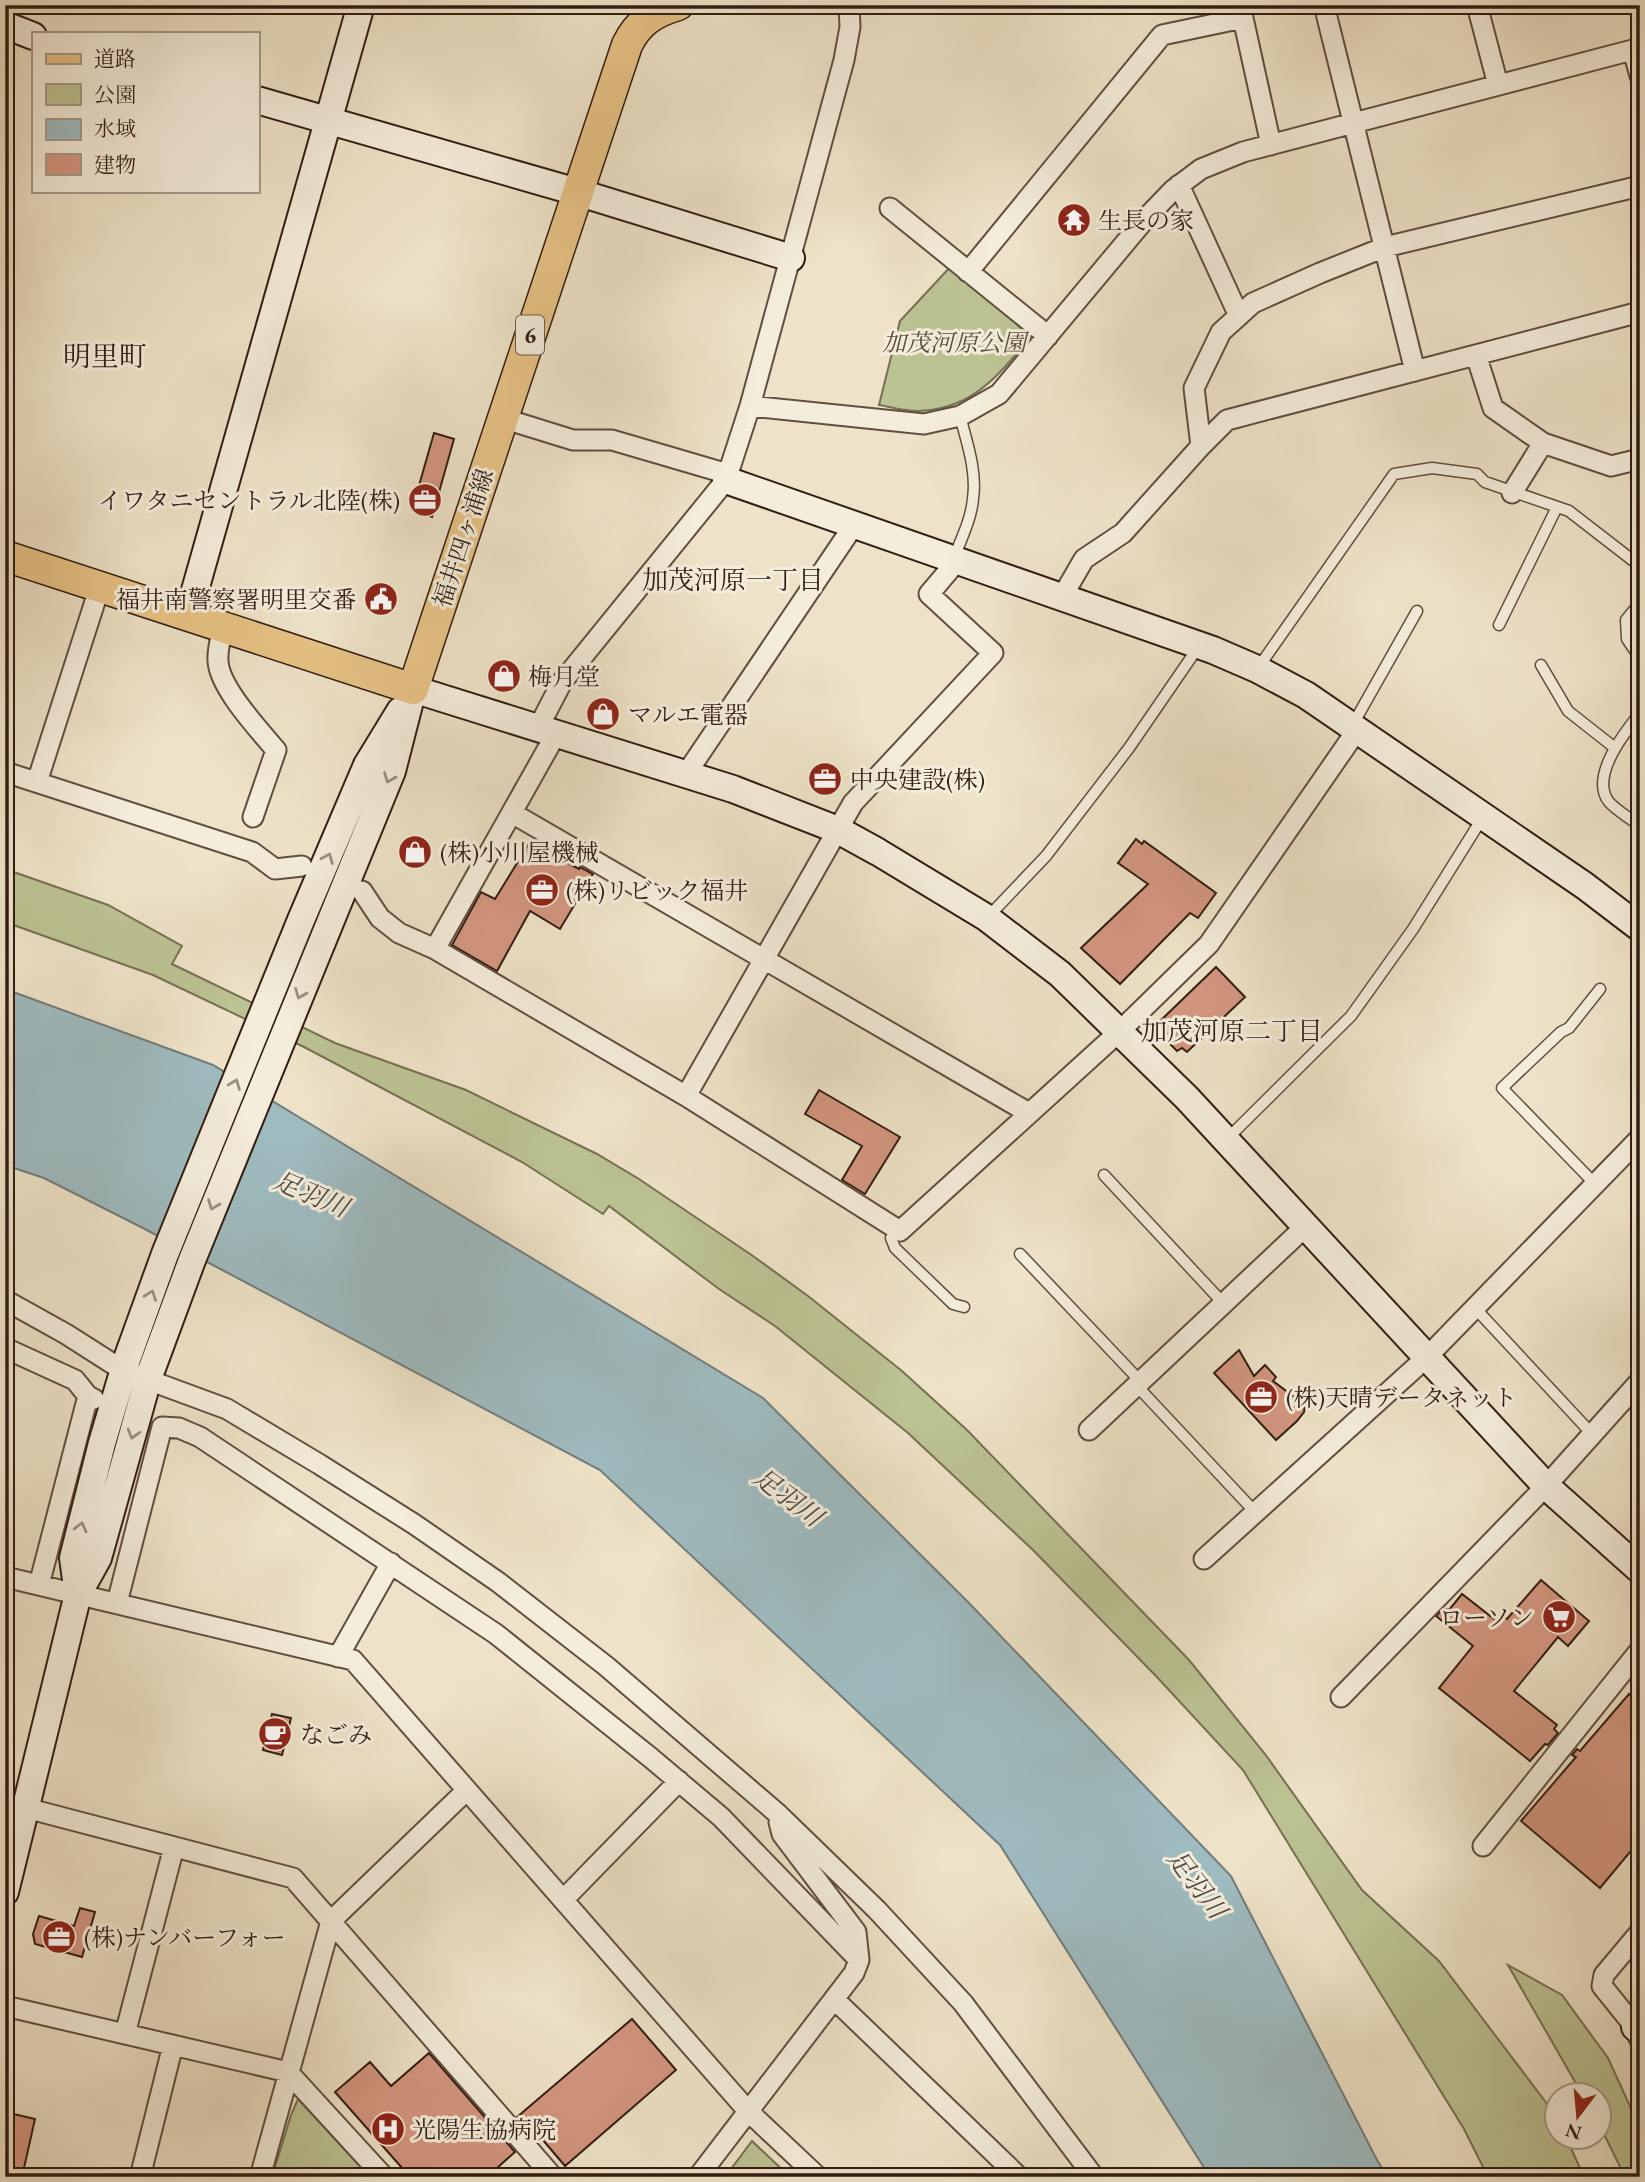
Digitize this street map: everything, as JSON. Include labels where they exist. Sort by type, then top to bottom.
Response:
[{"type":"main road","name":"福井四ヶ浦線","points":[[414,689],[637,15],[659,12],[678,5]]},
{"type":"main road","points":[[5,556],[414,689]]},
{"type":"street","points":[[188,615],[361,5]]},
{"type":"street","points":[[435,949],[512,813],[547,731],[562,682],[727,477],[750,406],[844,60],[849,5]]},
{"type":"street","points":[[1477,5],[1498,85]]},
{"type":"street","points":[[1327,6],[1415,371]]},
{"type":"street","points":[[968,272],[1162,35],[1243,18],[1271,145]]},
{"type":"street","points":[[5,25],[32,36]]},
{"type":"street","points":[[750,406],[924,424],[960,416],[999,394],[1146,218],[1201,169],[1243,152],[1637,49],[1640,76]]},
{"type":"street","points":[[259,101],[578,192],[791,258]]},
{"type":"street","points":[[1179,186],[1239,316]]},
{"type":"street","points":[[1201,446],[1194,388],[1221,332],[1253,303],[1385,247],[1640,186]]},
{"type":"street","points":[[890,208],[1048,336]]},
{"type":"street","points":[[1062,597],[1084,559],[1123,533],[1227,420],[1640,312]]},
{"type":"street","points":[[1476,355],[1493,408],[1543,443],[1611,466],[1640,458]]},
{"type":"street","points":[[502,418],[573,440],[612,440],[727,477],[1257,669],[1306,695],[1584,886],[1640,928]]},
{"type":"street","points":[[1513,493],[1543,443]]},
{"type":"street","points":[[686,775],[854,525]]},
{"type":"street","points":[[686,1096],[853,803],[993,653],[929,594],[955,560]]},
{"type":"street","points":[[37,782],[100,586]]},
{"type":"street","points":[[223,627],[218,662],[224,680],[242,709],[276,750],[253,817]]},
{"type":"street","points":[[414,689],[784,807],[838,830],[917,873],[987,918],[1060,974],[1119,1031],[1226,1140],[1546,1486],[1640,1570]]},
{"type":"street","points":[[5,1892],[78,1594],[98,1558],[165,1254],[367,765],[414,689]]},
{"type":"street","points":[[138,1370],[222,1183],[392,771],[414,689]]},
{"type":"street","points":[[362,891],[380,918],[399,933],[435,949],[686,1096],[900,1231],[1119,1031],[1209,944],[1354,728]]},
{"type":"street","points":[[5,772],[252,852],[275,869],[302,866]]},
{"type":"street","points":[[512,813],[1029,1114]]},
{"type":"street","points":[[1204,1559],[1427,1357],[1640,1138]]},
{"type":"street","points":[[1089,1430],[1306,1226]]},
{"type":"street","points":[[5,1300],[138,1370],[227,1409],[414,1524],[498,1582],[606,1666],[778,1814],[877,1910],[963,2003],[1094,2177]]},
{"type":"street","points":[[5,1348],[75,1380],[91,1398],[39,1585]]},
{"type":"street","points":[[1342,1697],[1546,1486],[1640,1381]]},
{"type":"street","points":[[117,1603],[162,1427],[179,1428],[200,1437],[496,1634],[721,1817],[859,1960]]},
{"type":"street","points":[[338,1657],[391,1563]]},
{"type":"street","points":[[5,1577],[353,1660],[748,2111],[818,2177]]},
{"type":"street","points":[[1482,1846],[1640,1650]]},
{"type":"street","points":[[563,1900],[679,1781]]},
{"type":"street","points":[[260,2177],[331,1921],[467,1790]]},
{"type":"street","points":[[26,1808],[293,1878],[554,2177]]},
{"type":"street","points":[[698,2177],[834,2000],[854,1973],[859,1960],[856,1933],[782,1834],[778,1814]]},
{"type":"street","points":[[125,2034],[174,1847]]},
{"type":"street","points":[[1638,2033],[1602,1986],[1604,1975],[1640,1932]]},
{"type":"street","points":[[834,2000],[1019,2177]]},
{"type":"street","points":[[5,2006],[288,2072],[384,2177]]},
{"type":"street","points":[[140,2177],[173,2045]]},
{"type":"lane","points":[[955,560],[974,498],[972,466],[960,416]]},
{"type":"lane","points":[[1257,669],[1394,474],[1432,468],[1476,474],[1485,482],[1569,511],[1640,565]]},
{"type":"lane","points":[[1499,625],[1557,508]]},
{"type":"lane","points":[[1640,603],[1626,620],[1627,639],[1640,658]]},
{"type":"lane","points":[[1354,728],[1417,611]]},
{"type":"lane","points":[[987,918],[1046,856],[1129,748],[1199,646]]},
{"type":"lane","points":[[1541,665],[1568,711],[1615,748]]},
{"type":"lane","points":[[1640,713],[1615,748],[1603,783],[1608,800],[1640,826]]},
{"type":"lane","points":[[1226,1140],[1352,1016],[1413,929],[1483,816]]},
{"type":"lane","points":[[1595,1184],[1502,1087],[1561,1032],[1569,1028],[1600,989]]},
{"type":"lane","points":[[1104,1175],[1224,1304]]},
{"type":"lane","points":[[900,1231],[891,1238],[895,1248],[953,1304],[964,1307]]},
{"type":"lane","points":[[1020,1254],[1255,1512]]},
{"type":"lane","points":[[1475,1308],[1593,1435]]},
{"type":"green space","name":"加茂河原公園","points":[[952,265],[1031,337],[983,388],[954,404],[917,411],[879,405],[900,321]]},
{"type":"green space","points":[[5,869],[108,905],[182,946],[172,964],[335,1043],[466,1090],[597,1154],[639,1179],[808,1296],[902,1371],[967,1430],[1189,1660],[1265,1754],[1362,1890],[1439,1961],[1544,2100],[1544,2150],[1572,2150],[1584,2177],[1488,2177],[1464,2129],[1243,1770],[1033,1550],[908,1433],[775,1326],[719,1289],[609,1206],[603,1214],[522,1162],[304,1047],[153,975],[5,922]]},
{"type":"green space","points":[[1508,1965],[1562,1995],[1608,2058],[1640,2128],[1640,2177],[1625,2177],[1612,2150],[1614,2150],[1614,2080],[1574,2080]]},
{"type":"green space","points":[[298,2099],[370,2177],[272,2177]]},
{"type":"green space","points":[[752,2141],[790,2177],[725,2177]]},
{"type":"water","name":"足羽川","points":[[5,989],[213,1065],[763,1398],[968,1602],[1231,1876],[1388,2177],[1210,2177],[1000,1845],[600,1470],[141,1227],[44,1178],[5,1165]]},
{"type":"building","points":[[434,433],[454,439],[432,517],[412,510]]},
{"type":"building","points":[[1136,839],[1142,844],[1144,841],[1216,893],[1198,918],[1190,913],[1120,984],[1081,948],[1148,884],[1118,863]]},
{"type":"building","points":[[530,842],[593,874],[560,929],[530,911],[497,971],[452,945],[481,892],[495,899]]},
{"type":"building","points":[[1216,967],[1245,997],[1187,1052],[1182,1048],[1177,1051],[1166,1040],[1170,1036],[1158,1023]]},
{"type":"building","points":[[819,1090],[900,1137],[865,1194],[842,1180],[862,1146],[805,1114]]},
{"type":"building","points":[[1239,1350],[1254,1376],[1265,1365],[1276,1377],[1273,1381],[1305,1405],[1304,1412],[1297,1421],[1276,1440],[1214,1373]]},
{"type":"building","points":[[1541,1580],[1589,1621],[1568,1646],[1558,1637],[1514,1691],[1557,1725],[1554,1729],[1558,1733],[1530,1761],[1439,1688],[1473,1646],[1436,1616],[1443,1609],[1449,1610],[1462,1594],[1498,1622],[1503,1616],[1507,1619]]},
{"type":"building","points":[[1629,1694],[1640,1704],[1640,1840],[1600,1888],[1521,1821],[1576,1757],[1572,1755],[1577,1749],[1580,1751]]},
{"type":"building","points":[[272,1714],[291,1718],[282,1755],[263,1750]]},
{"type":"building","points":[[80,1908],[95,1912],[82,1957],[35,1944],[33,1934],[39,1916],[74,1926]]},
{"type":"building","points":[[632,2019],[676,2070],[565,2166],[537,2133],[534,2136],[517,2117]]},
{"type":"building","points":[[429,2053],[515,2152],[487,2177],[410,2177],[335,2092],[370,2062],[391,2086]]},
{"type":"building","points":[[5,2112],[35,2119],[22,2177],[5,2177]]},
{"type":"place","name":"生長の家","points":[[1074,220]]},
{"type":"place","name":"イワタニセントラル北陸(株)","points":[[425,500]]},
{"type":"place","name":"福井南警察署明里交番","points":[[381,599]]},
{"type":"place","name":"梅月堂","points":[[504,676]]},
{"type":"place","name":"マルエ電器","points":[[603,714]]},
{"type":"place","name":"中央建設(株)","points":[[825,779]]},
{"type":"place","name":"(株)小川屋機械","points":[[415,852]]},
{"type":"place","name":"(株)リビック福井","points":[[542,890]]},
{"type":"place","name":"(株)天晴データネット","points":[[1261,1397]]},
{"type":"place","name":"ローソン","points":[[1559,1617]]},
{"type":"place","name":"なごみ","points":[[275,1734]]},
{"type":"place","name":"(株)ナンバーフォー","points":[[59,1937]]},
{"type":"place","name":"光陽生協病院","points":[[388,2129]]},
{"type":"district","name":"明里町","points":[[105,356]]},
{"type":"district","name":"加茂河原一丁目","points":[[733,580]]},
{"type":"district","name":"加茂河原二丁目","points":[[1232,1031]]}]
